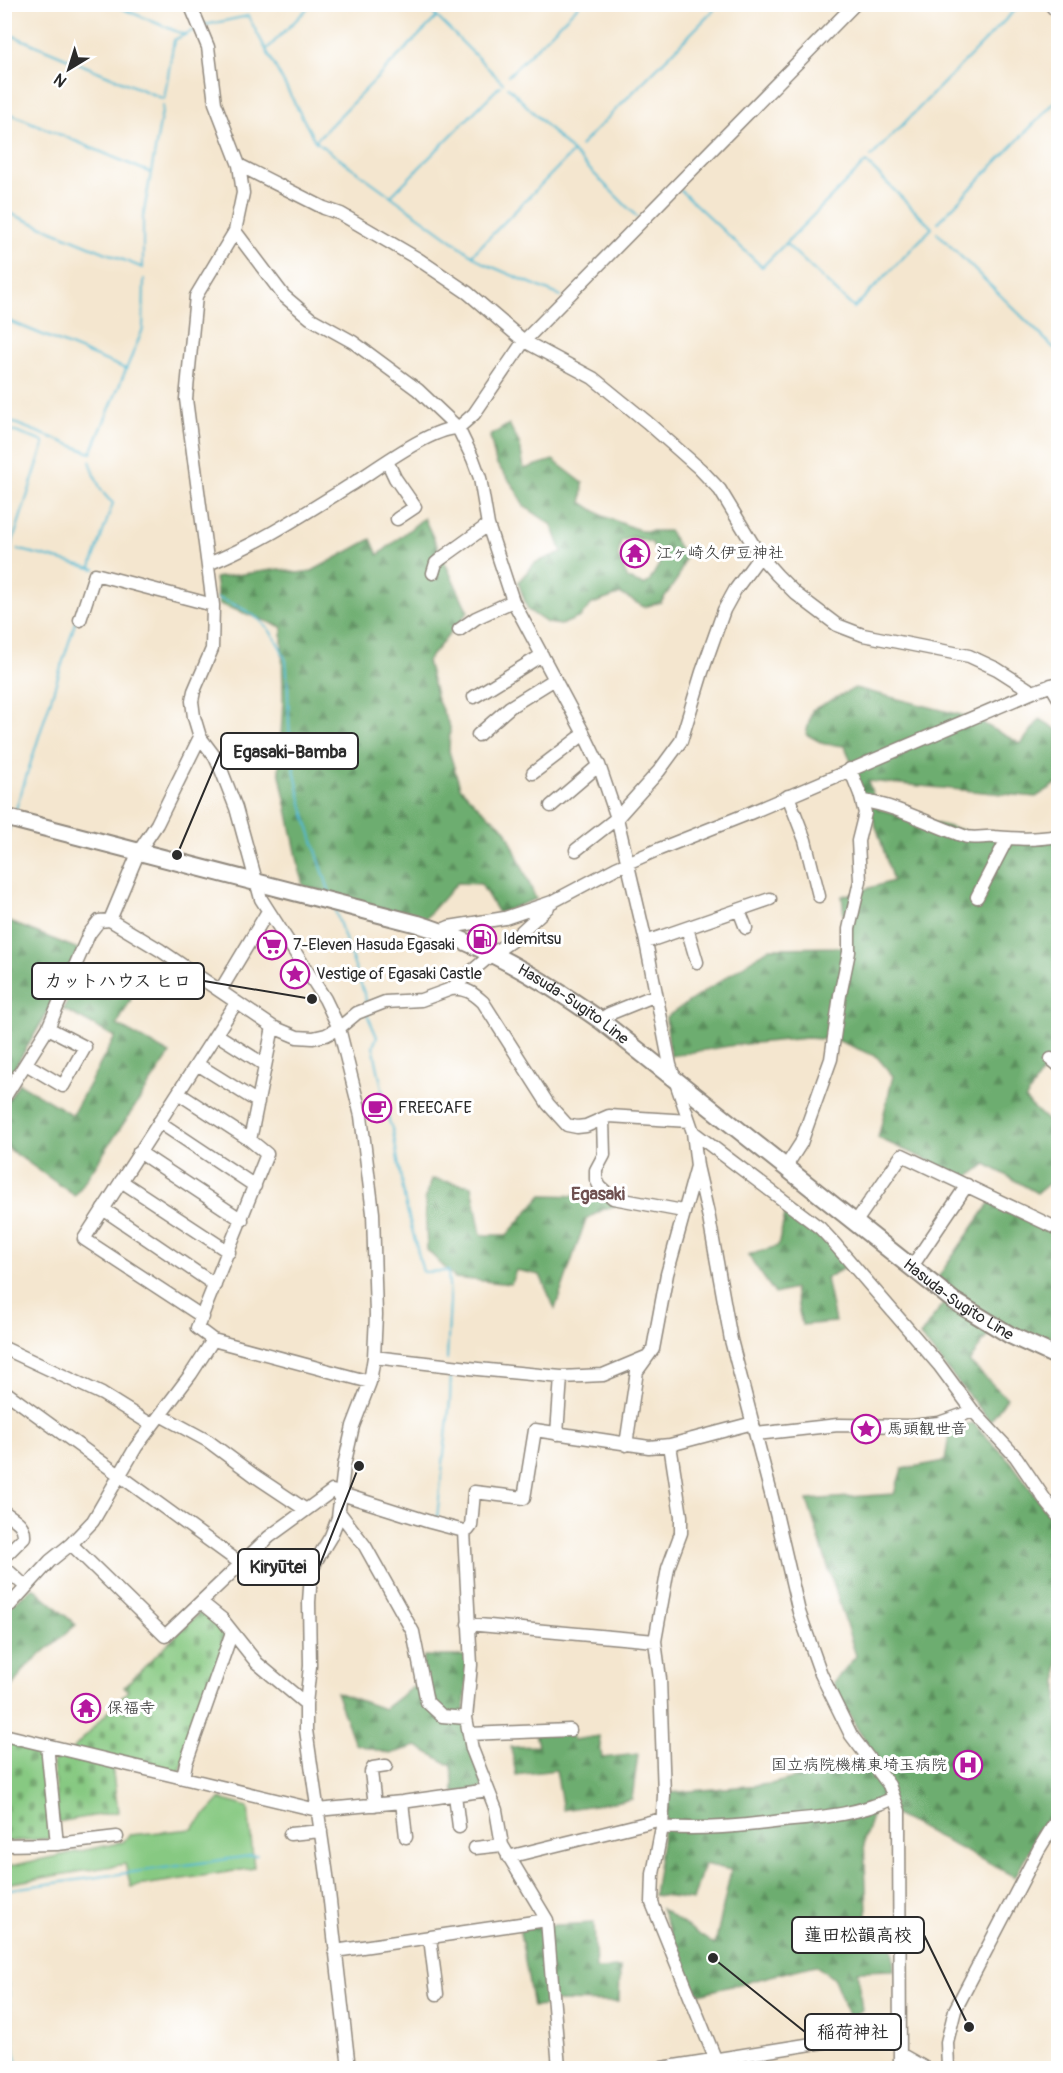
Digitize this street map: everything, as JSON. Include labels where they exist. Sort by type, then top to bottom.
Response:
[{"type":"main road","name":"Hasuda-Sugito Line","points":[[4,817],[256,881],[440,931],[491,955],[549,986],[600,1020],[954,1301],[987,1323],[1025,1343],[1059,1357]]},
{"type":"street","points":[[190,4],[208,47],[215,103],[239,165],[243,193],[235,231],[196,296],[186,399],[213,604],[212,649],[192,701],[200,736],[215,757],[236,808],[261,899],[313,978],[339,1028],[362,1116],[373,1213],[376,1315],[374,1357],[370,1382],[353,1426],[344,1466],[339,1512],[331,1536],[311,1574],[310,1666],[306,1704],[306,1730],[322,1835],[349,2068]]},
{"type":"street","points":[[208,564],[248,546],[387,461],[449,428],[458,428],[474,414],[524,341],[855,4]]},
{"type":"street","points":[[1050,4],[1059,13]]},
{"type":"street","points":[[239,165],[340,214],[418,259],[468,293],[524,341],[592,378],[700,469],[720,490],[760,556],[796,594],[837,625],[863,635],[969,656],[997,669],[1033,692]]},
{"type":"street","points":[[235,231],[284,296],[310,318],[354,342],[378,359],[418,390],[458,428],[480,478],[488,525],[513,601],[599,765],[617,818],[628,863],[674,1078],[691,1126],[731,1340],[799,1612],[821,1674],[851,1735],[889,1785],[899,1811],[900,2068]]},
{"type":"street","points":[[387,461],[395,478],[415,507],[397,519]]},
{"type":"street","points":[[433,573],[436,563],[488,525]]},
{"type":"street","points":[[576,850],[617,818],[659,771],[681,741],[724,610],[735,590],[760,556]]},
{"type":"street","points":[[80,620],[95,573],[213,604]]},
{"type":"street","points":[[459,630],[476,618],[513,601]]},
{"type":"street","points":[[474,697],[542,655]]},
{"type":"street","points":[[478,735],[510,707],[555,680]]},
{"type":"street","points":[[440,931],[449,927],[505,918],[552,902],[628,863],[1033,692],[1055,684],[1059,697]]},
{"type":"street","points":[[533,773],[584,734]]},
{"type":"street","points":[[110,920],[139,851],[157,824],[200,736]]},
{"type":"street","points":[[551,806],[599,765]]},
{"type":"street","points":[[785,1168],[801,1143],[831,1059],[849,952],[849,929],[860,881],[858,841],[865,813],[850,769]]},
{"type":"street","points":[[788,796],[805,840],[819,896]]},
{"type":"street","points":[[862,801],[907,813],[966,836],[1032,840],[1059,836]]},
{"type":"street","points":[[977,897],[1007,839]]},
{"type":"street","points":[[646,942],[770,899]]},
{"type":"street","points":[[451,989],[511,941],[552,902]]},
{"type":"street","points":[[739,910],[746,928]]},
{"type":"street","points":[[220,992],[268,911]]},
{"type":"street","points":[[4,1098],[48,1028],[89,934],[99,921],[110,920],[160,950],[273,1028],[297,1037],[313,1038],[326,1035],[339,1028],[357,1013],[385,1002],[421,1000],[451,989],[464,988],[483,1002],[548,1104],[567,1125],[586,1126],[609,1116],[691,1126],[820,1228],[939,1365],[973,1412],[1016,1457],[1059,1516]]},
{"type":"street","points":[[687,928],[698,962]]},
{"type":"street","points":[[600,1020],[609,1014],[656,995]]},
{"type":"street","points":[[203,1317],[84,1239],[236,1003]]},
{"type":"street","points":[[26,1064],[63,1086],[85,1047],[48,1028]]},
{"type":"street","points":[[250,1140],[273,1028]]},
{"type":"street","points":[[216,1034],[266,1065]]},
{"type":"street","points":[[197,1064],[258,1102]]},
{"type":"street","points":[[178,1093],[250,1140],[267,1154],[197,1328],[213,1340],[370,1382]]},
{"type":"street","points":[[603,1120],[604,1155],[596,1170],[596,1179],[600,1187],[613,1198],[683,1211]]},
{"type":"street","points":[[159,1122],[255,1186]]},
{"type":"street","points":[[140,1152],[242,1220]]},
{"type":"street","points":[[855,1223],[902,1155],[1059,1229]]},
{"type":"street","points":[[626,1445],[637,1371],[653,1348],[667,1274],[697,1166]]},
{"type":"street","points":[[121,1181],[229,1252]]},
{"type":"street","points":[[911,1268],[967,1185]]},
{"type":"street","points":[[103,1209],[215,1285]]},
{"type":"street","points":[[4,1605],[10,1605],[50,1561],[71,1544],[93,1521],[136,1447],[191,1374],[213,1340]]},
{"type":"street","points":[[4,1348],[156,1420],[208,1441],[306,1510]]},
{"type":"street","points":[[374,1357],[478,1370],[561,1377],[603,1375],[646,1357]]},
{"type":"street","points":[[557,1434],[561,1377]]},
{"type":"street","points":[[4,1391],[240,1563]]},
{"type":"street","points":[[464,1532],[471,1526],[474,1492],[524,1498],[535,1430],[649,1447],[754,1428],[838,1425],[911,1426],[939,1423],[973,1412]]},
{"type":"street","points":[[670,1445],[681,1516],[681,1533],[668,1568],[655,1641],[660,1679],[661,1769],[664,1795],[662,1823],[653,1874],[652,1902],[717,2064]]},
{"type":"street","points":[[71,1544],[165,1636],[269,1537],[332,1491],[464,1532]]},
{"type":"street","points":[[4,1512],[21,1524],[24,1530],[24,1537],[6,1553]]},
{"type":"street","points":[[339,1512],[364,1546],[413,1632],[427,1702],[442,1716],[466,1718]]},
{"type":"street","points":[[464,1532],[471,1665],[466,1718],[472,1749],[496,1810],[505,1851],[547,1920],[559,2068]]},
{"type":"street","points":[[4,1568],[26,1587]]},
{"type":"street","points":[[201,1602],[222,1619],[257,1663],[306,1704]]},
{"type":"street","points":[[468,1624],[655,1641]]},
{"type":"street","points":[[183,1778],[191,1748],[232,1632]]},
{"type":"street","points":[[469,1734],[570,1730]]},
{"type":"street","points":[[4,1735],[317,1810],[402,1802],[488,1790]]},
{"type":"street","points":[[47,1745],[57,1844]]},
{"type":"street","points":[[375,1805],[371,1772],[373,1768],[386,1766]]},
{"type":"street","points":[[455,1795],[459,1827]]},
{"type":"street","points":[[475,1848],[505,1851],[662,1823],[688,1829],[732,1827],[841,1815],[870,1808],[894,1798]]},
{"type":"street","points":[[402,1802],[406,1837]]},
{"type":"street","points":[[948,2068],[948,2036],[955,2010],[1039,1849],[1059,1818]]},
{"type":"street","points":[[290,1834],[322,1835]]},
{"type":"street","points":[[4,1845],[57,1844],[117,1837]]},
{"type":"street","points":[[335,1951],[547,1920]]},
{"type":"street","points":[[430,1938],[437,1994]]},
{"type":"street","points":[[663,2068],[717,2064],[899,2030]]},
{"type":"street","points":[[900,2054],[925,2068]]},
{"type":"green space","points":[[509,424],[520,445],[524,469],[553,460],[583,483],[582,502],[603,516],[642,531],[669,531],[685,558],[678,578],[661,602],[644,607],[621,594],[592,604],[580,617],[561,625],[547,623],[528,610],[518,582],[535,563],[562,552],[552,525],[524,506],[514,487],[496,463],[490,436]],"holes":[[[633,537],[652,543],[660,563],[649,582],[644,585],[628,579],[618,556],[621,541]]]},
{"type":"green space","points":[[424,518],[468,612],[427,661],[437,699],[450,727],[449,751],[460,787],[506,830],[536,899],[498,913],[481,884],[457,883],[424,920],[303,886],[279,770],[283,700],[282,627],[219,604],[215,578],[279,569],[297,573],[312,571],[371,539],[378,555]]},
{"type":"green space","points":[[855,688],[973,718],[1021,744],[1040,719],[1058,730],[1058,783],[1036,797],[868,781],[878,809],[1010,842],[1058,836],[1058,1061],[1052,1056],[1025,1100],[1058,1130],[1058,1176],[1037,1193],[986,1164],[967,1178],[878,1138],[893,1076],[877,1057],[837,1040],[807,1038],[735,1045],[670,1056],[666,1017],[770,948],[847,947],[842,896],[893,881],[878,832],[845,746],[824,744],[806,734],[812,710]]},
{"type":"green space","points":[[5,920],[78,949],[49,1010],[5,1084]]},
{"type":"green space","points":[[82,972],[131,999],[117,1025],[170,1054],[75,1196],[5,1146],[4,1107],[19,1083],[72,1115],[115,1037],[63,1009]]},
{"type":"green space","points":[[432,1179],[472,1186],[481,1235],[507,1235],[542,1195],[587,1196],[621,1204],[604,1209],[586,1219],[555,1309],[540,1275],[516,1270],[511,1284],[455,1278],[427,1250],[425,1200]]},
{"type":"green space","points":[[991,1201],[1058,1232],[1058,1326],[1047,1343],[1003,1325],[936,1280]]},
{"type":"green space","points":[[786,1210],[818,1232],[848,1266],[826,1278],[835,1322],[802,1325],[794,1289],[775,1294],[748,1255],[778,1246]]},
{"type":"green space","points":[[944,1302],[990,1332],[969,1362],[1007,1398],[990,1421],[920,1336]]},
{"type":"green space","points":[[973,1423],[1011,1462],[1058,1527],[1058,1805],[1043,1825],[1015,1877],[876,1805],[864,1840],[868,1932],[892,1940],[894,1970],[857,1971],[862,2010],[850,2018],[834,1979],[815,1965],[695,1995],[661,1909],[715,1945],[731,1870],[704,1864],[693,1900],[654,1895],[669,1793],[771,1784],[877,1757],[858,1730],[833,1683],[856,1656],[807,1500],[894,1494],[902,1469],[945,1461],[950,1428]]},
{"type":"green space","points":[[33,1587],[76,1625],[27,1666],[10,1689],[5,1691],[5,1610]]},
{"type":"green space","points":[[204,1608],[230,1632],[179,1774],[72,1750],[128,1691],[124,1687]]},
{"type":"green space","points":[[424,1656],[468,1656],[464,1714],[483,1788],[454,1793],[452,1766],[417,1746],[390,1754],[355,1744],[336,1692],[384,1709],[420,1681]]},
{"type":"green space","points":[[570,1730],[573,1740],[599,1736],[602,1758],[638,1754],[632,1799],[563,1810],[556,1770],[516,1775],[511,1747],[538,1746],[535,1733]]},
{"type":"green space","points":[[5,1740],[42,1749],[54,1838],[5,1842]]},
{"type":"green space","points":[[52,1751],[112,1766],[118,1812],[58,1822]]},
{"type":"green space","points":[[220,1799],[248,1807],[254,1868],[131,1887],[125,1864],[5,1884],[5,1867],[123,1842],[129,1835],[192,1829]]},
{"type":"green space","points":[[594,1923],[596,1969],[620,1968],[619,2002],[547,2001],[547,2006],[533,2007],[519,1927]]},
{"type":"waterway","points":[[111,4],[185,35]]},
{"type":"waterway","points":[[266,50],[312,4]]},
{"type":"waterway","points":[[424,4],[503,83]]},
{"type":"waterway","points":[[443,12],[450,4]]},
{"type":"waterway","points":[[508,76],[580,4]]},
{"type":"waterway","points":[[871,157],[1021,4]]},
{"type":"waterway","points":[[580,146],[714,10]]},
{"type":"waterway","points":[[204,23],[205,25],[248,16],[315,141],[483,263],[561,296]]},
{"type":"waterway","points":[[315,141],[437,17]]},
{"type":"waterway","points":[[4,32],[164,99],[174,40],[196,29]]},
{"type":"waterway","points":[[391,196],[500,86]]},
{"type":"waterway","points":[[508,87],[638,218]]},
{"type":"waterway","points":[[938,222],[1058,99]]},
{"type":"waterway","points":[[4,211],[143,268],[143,217],[163,106]]},
{"type":"waterway","points":[[4,111],[151,173]]},
{"type":"waterway","points":[[472,255],[573,152]]},
{"type":"waterway","points":[[680,190],[762,267],[866,162],[932,228],[854,308],[786,244]]},
{"type":"waterway","points":[[937,233],[1058,352]]},
{"type":"waterway","points":[[4,419],[91,453],[143,329],[144,279]]},
{"type":"waterway","points":[[4,319],[126,369]]},
{"type":"waterway","points":[[4,428],[44,442],[10,550]]},
{"type":"waterway","points":[[90,461],[101,489],[113,503],[91,567]]},
{"type":"waterway","points":[[17,549],[95,569]]},
{"type":"waterway","points":[[4,571],[10,556]]},
{"type":"waterway","points":[[217,598],[241,608],[260,620],[275,638],[286,661],[292,759],[306,818],[330,893]]},
{"type":"waterway","points":[[15,812],[76,620]]},
{"type":"waterway","points":[[4,844],[10,825]]},
{"type":"waterway","points":[[335,910],[366,999],[365,1004]]},
{"type":"waterway","points":[[367,1014],[377,1037],[373,1046],[393,1131],[405,1202],[423,1272],[448,1271],[450,1299],[447,1359]]},
{"type":"waterway","points":[[437,1518],[451,1371]]},
{"type":"waterway","points":[[4,1890],[257,1855]]},
{"type":"waterway","points":[[4,1960],[9,1996]]},
{"type":"waterway","points":[[9,2001],[17,2068]]},
{"type":"waterway","points":[[34,2068],[55,2066],[56,2068]]},
{"type":"place","name":"江ヶ崎久伊豆神社","points":[[635,553]]},
{"type":"place","name":"Egasaki-Bamba","points":[[177,855]]},
{"type":"place","name":"Idemitsu","points":[[482,939]]},
{"type":"place","name":"7-Eleven Hasuda Egasaki","points":[[272,945]]},
{"type":"place","name":"Vestige of Egasaki Castle","points":[[295,974]]},
{"type":"place","name":"カットハウス ヒロ","points":[[312,999]]},
{"type":"place","name":"FREECAFE","points":[[377,1108]]},
{"type":"place","name":"馬頭観世音","points":[[866,1429]]},
{"type":"place","name":"Kiryūtei","points":[[359,1466]]},
{"type":"place","name":"保福寺","points":[[86,1708]]},
{"type":"place","name":"国立病院機構東埼玉病院","points":[[968,1765]]},
{"type":"place","name":"稲荷神社","points":[[713,1958]]},
{"type":"place","name":"蓮田松韻高校","points":[[969,2027]]},
{"type":"district","name":"Egasaki","points":[[598,1194]]}]
